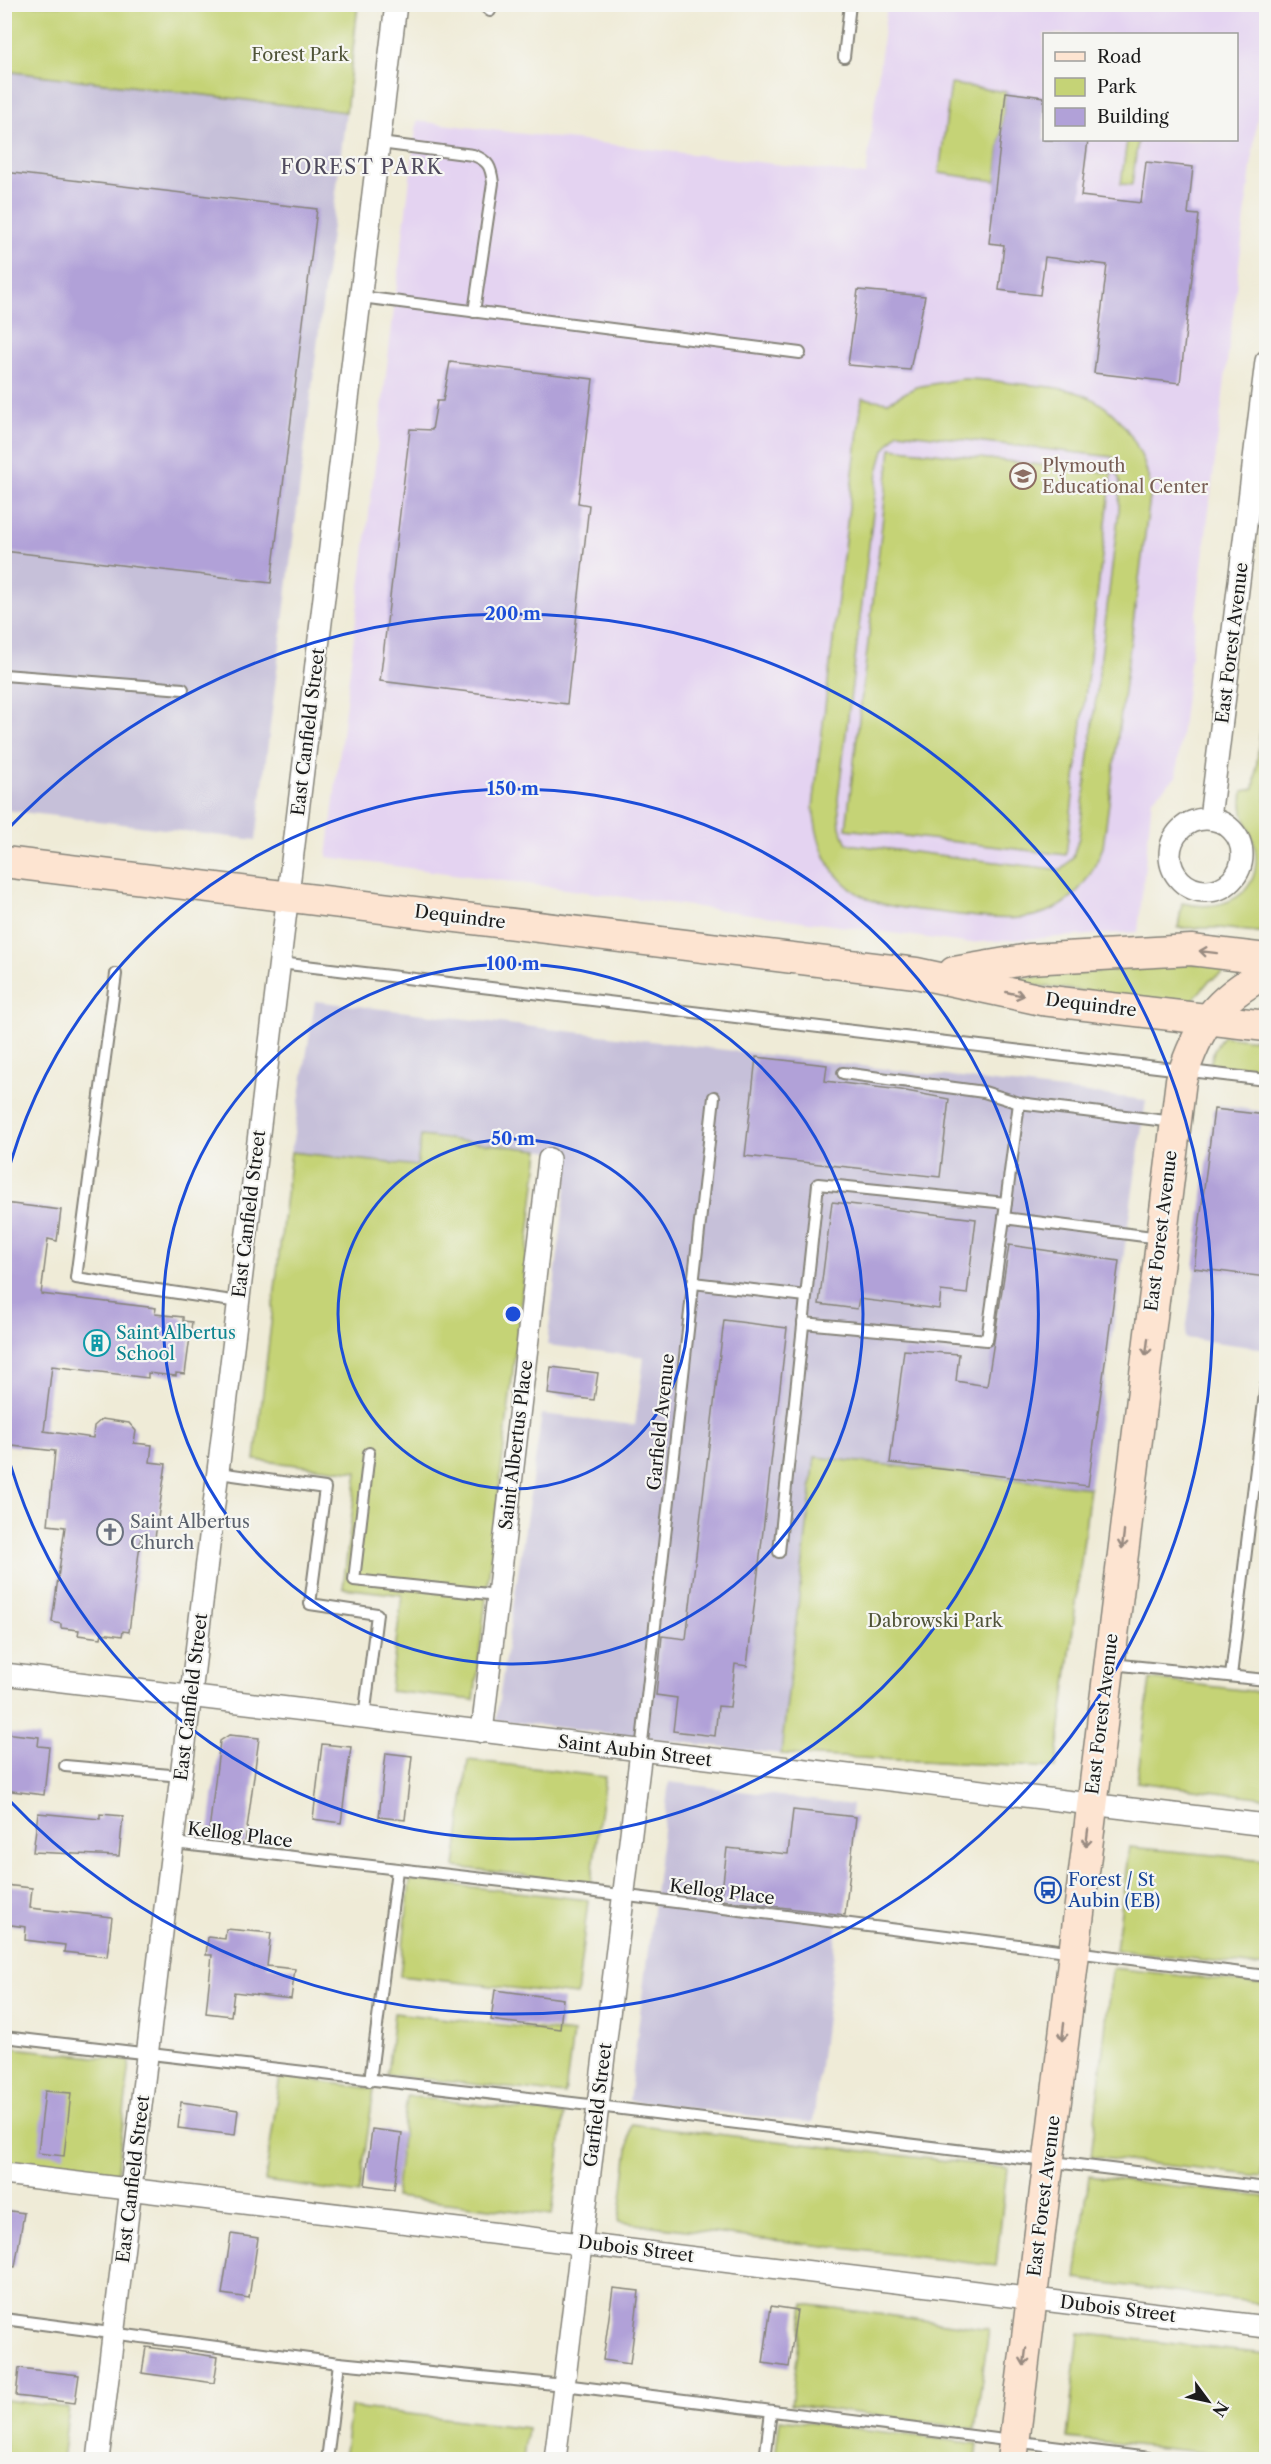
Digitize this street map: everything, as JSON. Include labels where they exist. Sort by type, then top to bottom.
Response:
[{"type":"street","name":"East Canfield Street","points":[[98,2460],[396,4]]},
{"type":"street","name":"East Forest Avenue","points":[[1210,818],[1266,361]]},
{"type":"street","name":"Dequindre","points":[[4,862],[916,973],[1042,1000],[1266,1026]]},
{"type":"street","name":"Dequindre","points":[[916,973],[967,971],[1029,959],[1191,950],[1266,959]]},
{"type":"street","name":"East Forest Avenue","points":[[1013,2451],[1174,1122],[1184,1071],[1192,1046],[1207,1018],[1239,987],[1266,973]]},
{"type":"street","name":"Saint Albertus Place","points":[[482,1732],[549,1159]]},
{"type":"street","name":"Saint Aubin Street","points":[[4,1674],[1266,1826]]},
{"type":"street","name":"Garfield Street","points":[[555,2460],[641,1751]]},
{"type":"street","name":"Dubois Street","points":[[4,2174],[581,2242],[1266,2327]]},
{"type":"lane","points":[[844,57],[850,4]]},
{"type":"lane","points":[[380,142],[473,155],[484,159],[491,167],[493,183],[474,312]]},
{"type":"lane","points":[[361,297],[800,352]]},
{"type":"lane","points":[[4,675],[183,689]]},
{"type":"lane","points":[[279,963],[1266,1080]]},
{"type":"lane","points":[[116,974],[76,1278],[239,1302]]},
{"type":"lane","points":[[843,1073],[984,1092],[1019,1102],[1174,1122]]},
{"type":"lane","name":"Garfield Avenue","points":[[641,1751],[714,1097]]},
{"type":"lane","points":[[803,1323],[987,1340],[1019,1102]]},
{"type":"lane","points":[[779,1552],[818,1184],[1006,1203]]},
{"type":"lane","points":[[1004,1218],[1160,1238]]},
{"type":"lane","points":[[693,1283],[806,1296]]},
{"type":"lane","points":[[1231,1676],[1266,1385]]},
{"type":"lane","points":[[369,1453],[354,1580],[498,1595]]},
{"type":"lane","points":[[219,1473],[325,1488],[310,1604],[377,1614],[364,1718]]},
{"type":"lane","points":[[1108,1663],[1266,1680]]},
{"type":"lane","points":[[65,1766],[182,1776]]},
{"type":"lane","name":"Kellog Place","points":[[174,1843],[1266,1976]]},
{"type":"lane","points":[[370,2081],[397,1870]]},
{"type":"lane","points":[[4,2037],[598,2106],[1266,2188]]},
{"type":"lane","points":[[4,2319],[339,2363],[564,2385],[771,2411],[1013,2451],[1165,2460]]},
{"type":"lane","points":[[327,2460],[339,2363]]},
{"type":"lane","points":[[765,2460],[771,2411]]},
{"type":"shaded area","points":[[887,5],[1266,5],[1266,46],[1176,777],[1152,799],[1138,932],[965,943],[327,857],[417,121],[866,175]]},
{"type":"shaded area","points":[[5,71],[346,112],[256,840],[5,810]]},
{"type":"shaded area","points":[[315,1001],[1146,1100],[1090,1488],[815,1457],[781,1754],[496,1720],[542,1414],[635,1425],[644,1357],[547,1345],[570,1154],[421,1136],[417,1167],[291,1152]]},
{"type":"shaded area","points":[[1219,1105],[1266,1112],[1266,1349],[1185,1338]]},
{"type":"shaded area","points":[[669,1782],[852,1805],[813,2123],[629,2101]]},
{"type":"green space","name":"Forest Park","points":[[4,5],[358,5],[346,112],[5,71]]},
{"type":"green space","points":[[951,84],[1006,92],[996,181],[939,173]]},
{"type":"green space","points":[[1127,141],[1138,141],[1132,185],[1121,184]]},
{"type":"green space","points":[[961,379],[976,379],[1076,392],[1105,407],[1117,418],[1136,444],[1148,474],[1151,490],[1103,847],[1089,875],[1074,895],[1056,908],[1036,915],[990,918],[886,905],[863,897],[836,874],[821,847],[816,828],[813,807],[862,398],[888,402],[916,387]],"holes":[[[898,432],[1113,457],[1120,483],[1119,509],[1079,837],[1073,857],[1062,870],[847,844],[840,827],[838,799],[878,472],[884,450]]]},
{"type":"green space","points":[[891,448],[1112,473],[1066,855],[846,829]]},
{"type":"green space","points":[[1266,681],[1266,933],[1220,928],[1178,928],[1182,903],[1211,905],[1225,903],[1246,890],[1252,879],[1256,865],[1255,849],[1244,817],[1242,802],[1243,791],[1254,789]]},
{"type":"green space","points":[[1204,963],[1228,969],[1208,982],[1190,1004],[1007,982],[1008,979]]},
{"type":"green space","points":[[1223,1036],[1266,1041],[1266,1074],[1209,1068],[1214,1050]]},
{"type":"green space","points":[[421,1136],[539,1150],[474,1700],[390,1691],[402,1595],[343,1588],[357,1472],[255,1460],[291,1152],[417,1166]]},
{"type":"green space","name":"Dabrowski Park","points":[[815,1457],[1090,1488],[1056,1768],[781,1754]]},
{"type":"green space","points":[[1150,1679],[1266,1693],[1266,1798],[1137,1782]]},
{"type":"green space","points":[[468,1760],[605,1777],[591,1883],[455,1867]]},
{"type":"green space","points":[[1129,1847],[1266,1860],[1266,1967],[1116,1950]]},
{"type":"green space","points":[[410,1880],[588,1900],[577,1995],[400,1976]]},
{"type":"green space","points":[[1112,1968],[1266,1985],[1266,2132],[1261,2176],[1091,2157]]},
{"type":"green space","points":[[394,2013],[573,2033],[565,2094],[387,2075]]},
{"type":"green space","points":[[5,2047],[130,2061],[117,2176],[5,2163]]},
{"type":"green space","points":[[280,2076],[374,2089],[359,2194],[265,2181]]},
{"type":"green space","points":[[407,2096],[564,2115],[552,2215],[395,2197]]},
{"type":"green space","points":[[631,2124],[1007,2168],[996,2266],[619,2222]]},
{"type":"green space","points":[[1089,2176],[1266,2197],[1266,2304],[1076,2279]]},
{"type":"green space","points":[[804,2304],[989,2329],[975,2429],[791,2404]]},
{"type":"green space","points":[[1079,2333],[1266,2354],[1266,2459],[1067,2438]]},
{"type":"green space","points":[[5,2400],[69,2408],[62,2459],[5,2459]]},
{"type":"green space","points":[[351,2407],[527,2428],[523,2459],[344,2459]]},
{"type":"green space","points":[[780,2419],[978,2444],[976,2459],[775,2459]]},
{"type":"building","points":[[1006,92],[1043,97],[1043,141],[1088,141],[1081,196],[1141,203],[1146,162],[1193,167],[1188,214],[1199,215],[1180,383],[1094,373],[1107,265],[1045,257],[1040,295],[999,290],[1004,245],[989,243]]},
{"type":"building","points":[[4,172],[317,209],[271,583],[4,551]]},
{"type":"building","points":[[858,290],[925,296],[910,370],[848,365]]},
{"type":"building","points":[[450,362],[593,379],[578,503],[589,505],[567,704],[380,681],[410,429],[432,430],[437,401],[443,401]]},
{"type":"building","points":[[756,1057],[827,1065],[825,1081],[901,1090],[949,1099],[940,1177],[745,1156]]},
{"type":"building","points":[[1214,1109],[1266,1115],[1266,1277],[1194,1268]]},
{"type":"building","points":[[832,1202],[976,1219],[967,1294],[941,1291],[939,1309],[859,1299],[857,1309],[819,1304]]},
{"type":"building","points":[[4,1203],[61,1210],[57,1241],[48,1239],[41,1294],[156,1308],[155,1314],[183,1317],[183,1321],[192,1322],[185,1374],[176,1373],[176,1376],[148,1373],[148,1378],[52,1366],[44,1431],[93,1438],[94,1426],[102,1419],[129,1423],[136,1431],[134,1443],[152,1445],[150,1462],[166,1464],[155,1538],[141,1536],[129,1632],[123,1631],[122,1636],[102,1633],[101,1638],[78,1635],[79,1630],[61,1628],[61,1624],[52,1622],[65,1527],[48,1525],[55,1451],[4,1445]]},
{"type":"building","points":[[1009,1245],[1119,1261],[1088,1486],[890,1463],[904,1350],[959,1354],[956,1381],[987,1386]]},
{"type":"building","points":[[724,1320],[787,1328],[747,1666],[735,1664],[730,1707],[718,1706],[715,1736],[673,1731],[677,1698],[656,1695],[662,1636],[686,1639]]},
{"type":"building","points":[[551,1367],[598,1373],[594,1400],[548,1394]]},
{"type":"building","points":[[4,1733],[39,1737],[38,1746],[49,1747],[44,1795],[4,1790]]},
{"type":"building","points":[[229,1735],[259,1738],[245,1844],[208,1839],[220,1741]]},
{"type":"building","points":[[322,1744],[351,1747],[341,1823],[313,1819]]},
{"type":"building","points":[[386,1753],[412,1756],[405,1820],[379,1817]]},
{"type":"building","points":[[793,1810],[856,1817],[845,1915],[721,1900],[727,1848],[788,1854]]},
{"type":"building","points":[[38,1813],[100,1819],[100,1814],[123,1816],[119,1856],[33,1852]]},
{"type":"building","points":[[4,1885],[32,1888],[30,1908],[112,1917],[107,1957],[64,1952],[65,1945],[25,1940],[26,1927],[4,1924]]},
{"type":"building","points":[[226,1929],[271,1933],[267,1966],[295,1969],[291,1999],[234,1992],[231,2016],[206,2013],[212,1955],[206,1955],[208,1937],[225,1939]]},
{"type":"building","points":[[495,1990],[563,1999],[560,2029],[491,2020]]},
{"type":"building","points":[[45,2091],[71,2093],[64,2156],[38,2153]]},
{"type":"building","points":[[181,2102],[238,2110],[235,2135],[178,2128]]},
{"type":"building","points":[[372,2129],[402,2133],[394,2189],[365,2185]]},
{"type":"building","points":[[4,2210],[24,2213],[15,2267],[4,2266]]},
{"type":"building","points":[[231,2234],[258,2238],[249,2298],[222,2294]]},
{"type":"building","points":[[613,2288],[639,2291],[630,2364],[603,2360]]},
{"type":"building","points":[[771,2306],[797,2310],[789,2367],[763,2363]]},
{"type":"building","points":[[146,2347],[218,2357],[214,2383],[142,2373]]},
{"type":"building","points":[[19,2368],[79,2375],[75,2403],[16,2396]]},
{"type":"place","name":"Plymouth Educational Center","points":[[1023,476]]},
{"type":"place","name":"Saint Albertus School","points":[[97,1343]]},
{"type":"place","name":"Saint Albertus Church","points":[[110,1532]]},
{"type":"place","name":"Forest / St Aubin (EB)","points":[[1048,1890]]},
{"type":"district","name":"FOREST PARK","points":[[362,167]]}]
